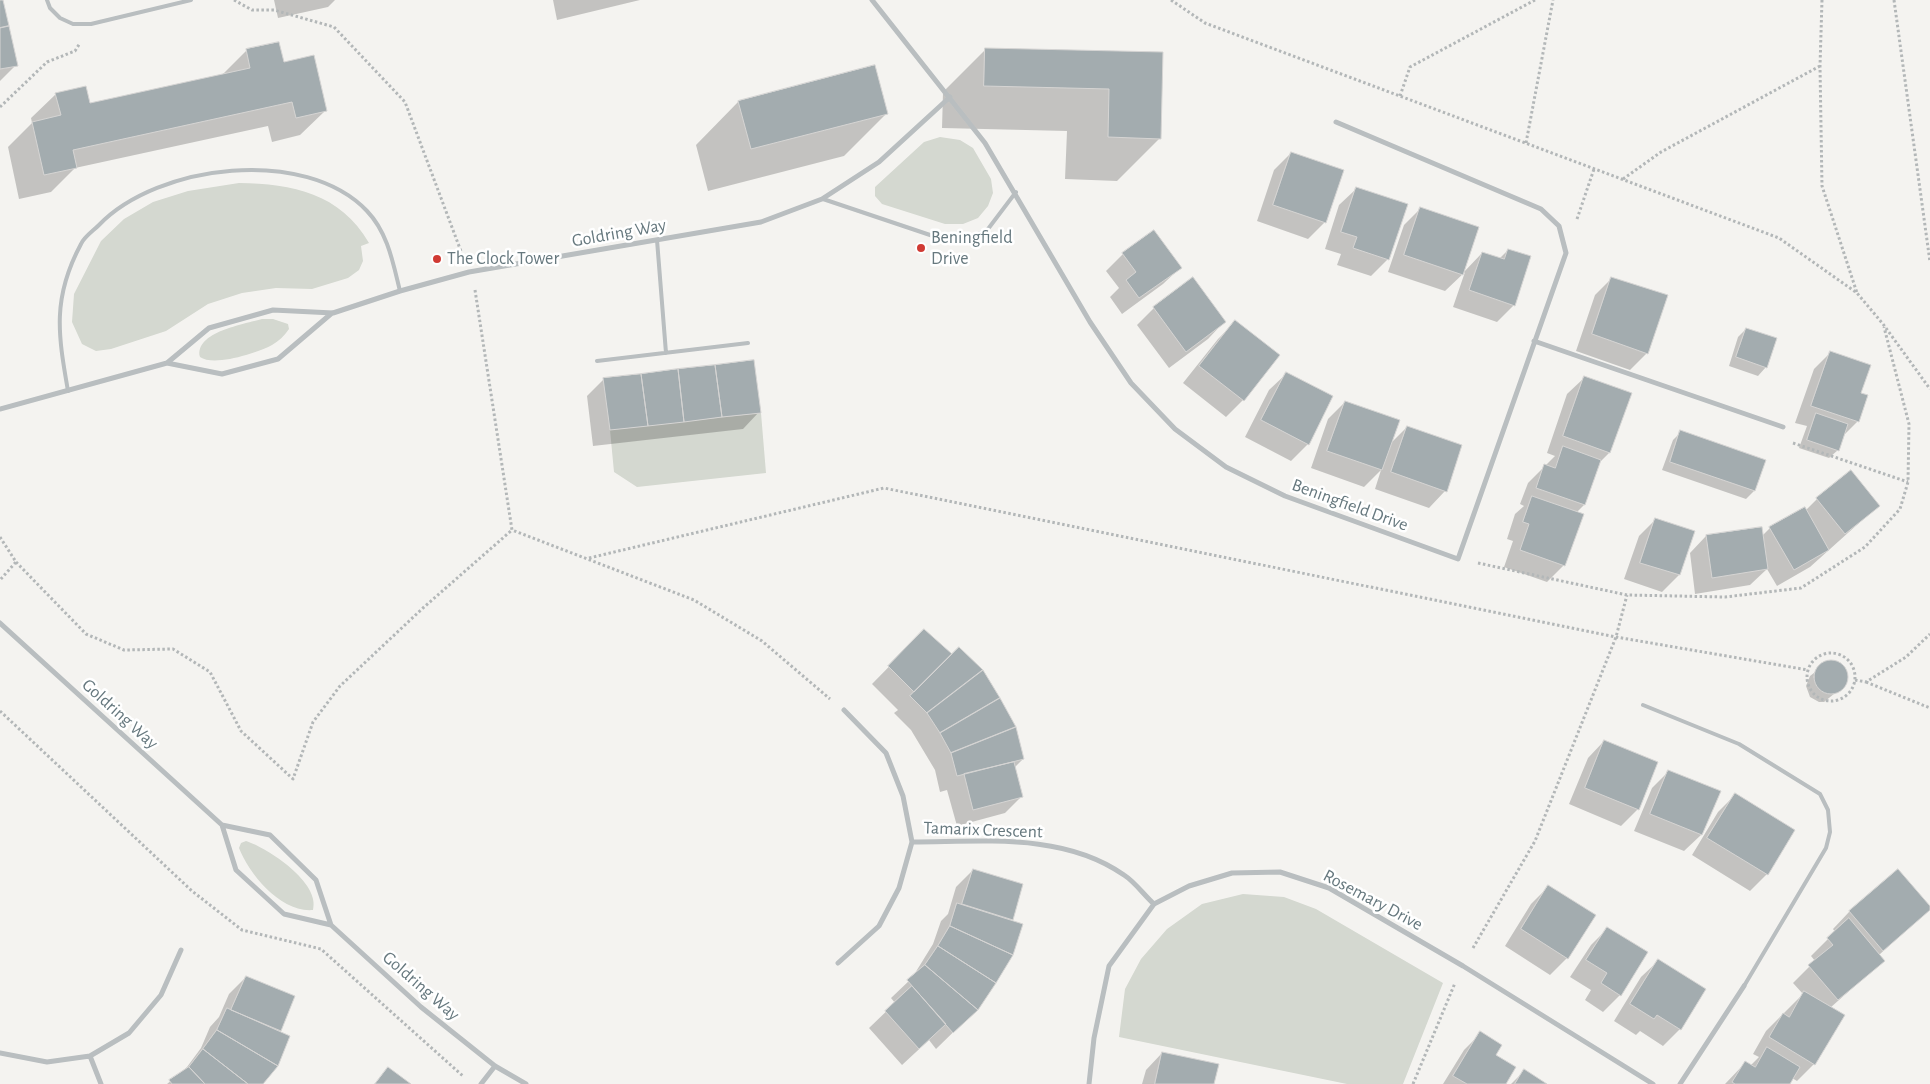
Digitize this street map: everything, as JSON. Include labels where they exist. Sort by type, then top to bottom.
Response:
[{"type":"street","name":"Beningfield Drive","points":[[872,0],[985,143],[1016,192],[1090,322],[1131,383],[1175,429],[1226,466],[1285,496],[1458,559]]},
{"type":"street","name":"Goldring Way","points":[[0,409],[166,363],[209,328],[273,310],[332,313],[400,291],[469,272],[761,222],[822,199],[879,162],[950,97]]},
{"type":"street","points":[[1336,122],[1541,209],[1559,226],[1566,253],[1458,559]]},
{"type":"street","name":"Goldring Way","points":[[166,363],[222,374],[278,359],[332,313]]},
{"type":"street","points":[[1534,341],[1783,427]]},
{"type":"street","name":"Goldring Way","points":[[0,623],[222,825],[236,870],[284,914],[331,925],[421,1007],[495,1066],[526,1084]]},
{"type":"street","name":"Tamarix Crescent","points":[[838,963],[880,926],[899,888],[912,842],[904,796],[886,753],[844,710]]},
{"type":"street","name":"Goldring Way","points":[[222,825],[270,835],[316,880],[331,925]]},
{"type":"street","name":"Tamarix Crescent","points":[[912,842],[1026,842],[1082,852],[1125,875],[1154,904]]},
{"type":"street","name":"Rosemary Drive","points":[[1089,1084],[1094,1038],[1109,966],[1154,904],[1189,886],[1232,873],[1280,872],[1329,888],[1462,966],[1653,1084]]},
{"type":"street","points":[[0,1053],[47,1062],[90,1056],[128,1033],[161,995],[181,950]]},
{"type":"street","points":[[1680,1084],[1744,986]]},
{"type":"street","points":[[90,1056],[102,1084]]},
{"type":"street","points":[[481,1084],[495,1066]]},
{"type":"lane","points":[[47,0],[50,8],[60,18],[73,24],[91,24],[191,0]]},
{"type":"lane","points":[[68,391],[59,339],[60,302],[81,242],[105,218],[128,201],[191,177],[260,170],[290,174],[331,187],[367,212],[386,240],[400,291]]},
{"type":"lane","points":[[822,199],[936,237],[964,240],[988,229],[1016,192]]},
{"type":"lane","points":[[657,240],[666,353]]},
{"type":"lane","points":[[597,361],[748,343]]},
{"type":"lane","points":[[1643,705],[1739,744],[1820,794],[1828,810],[1830,832],[1826,848],[1744,986]]},
{"type":"path","points":[[234,0],[252,10],[274,10],[334,27],[405,102],[478,299],[512,530]]},
{"type":"path","points":[[1172,0],[1205,23],[1779,238],[1857,293],[1883,324],[1930,389]]},
{"type":"path","points":[[1400,96],[1410,67],[1535,0]]},
{"type":"path","points":[[1526,143],[1553,0]]},
{"type":"path","points":[[1822,0],[1820,66],[1822,186],[1857,293]]},
{"type":"path","points":[[1894,0],[1930,262]]},
{"type":"path","points":[[0,107],[47,62],[75,51],[91,24]]},
{"type":"path","points":[[1622,179],[1661,152],[1820,66]]},
{"type":"path","points":[[1566,253],[1594,169]]},
{"type":"path","points":[[1458,559],[1628,595],[1725,596],[1801,588],[1865,548],[1900,509],[1908,482],[1909,424],[1883,324]]},
{"type":"path","points":[[1783,427],[1791,442],[1908,482]]},
{"type":"path","points":[[589,558],[884,488],[1616,637],[1808,670]]},
{"type":"path","points":[[512,530],[589,558],[694,600],[762,640],[844,710]]},
{"type":"path","points":[[0,537],[16,562],[86,634],[124,650],[173,649],[210,672],[241,731],[293,779],[313,722],[340,686],[512,530]]},
{"type":"path","points":[[0,580],[16,562]]},
{"type":"path","points":[[1413,1084],[1462,966],[1535,841],[1616,637],[1628,595]]},
{"type":"path","points":[[1866,682],[1906,657],[1930,634]]},
{"type":"path","points":[[1832,653],[1846,658],[1854,672],[1855,680],[1848,694],[1842,698],[1826,701],[1819,698],[1808,686],[1808,670],[1817,657],[1832,653]]},
{"type":"path","points":[[1855,680],[1866,682],[1930,708]]},
{"type":"path","points":[[0,711],[192,892],[242,930],[322,949],[465,1078]]},
{"type":"shaded area","points":[[940,137],[960,140],[973,148],[991,179],[993,193],[988,206],[978,218],[963,224],[945,224],[882,204],[875,196],[875,187],[924,142]]},
{"type":"shaded area","points":[[239,183],[296,189],[329,202],[357,226],[369,243],[361,246],[363,261],[359,270],[348,278],[312,289],[276,288],[242,293],[208,304],[166,331],[111,349],[96,351],[82,344],[72,322],[74,294],[101,241],[124,219],[153,202],[188,191]]},
{"type":"shaded area","points":[[262,319],[273,319],[288,324],[289,329],[272,345],[256,352],[225,360],[206,360],[200,357],[200,348],[212,335],[222,330]]},
{"type":"shaded area","points":[[761,413],[766,473],[637,487],[614,472],[610,430]]},
{"type":"shaded area","points":[[246,841],[279,859],[301,878],[309,889],[313,900],[313,910],[301,909],[278,899],[258,880],[239,848],[241,843]]},
{"type":"shaded area","points":[[1243,894],[1284,897],[1316,909],[1443,983],[1403,1084],[1347,1084],[1119,1037],[1125,989],[1141,959],[1167,929],[1202,904]]},
{"type":"building","points":[[0,0],[3,0],[9,26],[0,28]]},
{"type":"building","points":[[9,26],[18,66],[0,69],[0,28]]},
{"type":"building","points":[[279,42],[284,62],[314,55],[327,111],[296,118],[292,102],[73,150],[77,168],[44,175],[32,122],[61,115],[55,93],[86,86],[90,103],[250,68],[246,49]]},
{"type":"building","points":[[985,48],[1163,52],[1161,139],[1108,137],[1109,89],[984,86]]},
{"type":"building","points":[[875,65],[888,114],[751,149],[738,101]]},
{"type":"building","points":[[1291,152],[1344,170],[1326,223],[1273,205]]},
{"type":"building","points":[[1356,187],[1408,204],[1389,260],[1353,248],[1357,237],[1341,232]]},
{"type":"building","points":[[1420,207],[1479,227],[1463,275],[1404,255]]},
{"type":"building","points":[[1154,230],[1182,268],[1139,298],[1126,280],[1136,272],[1122,253]]},
{"type":"building","points":[[1508,249],[1531,256],[1515,306],[1469,290],[1482,252],[1504,259]]},
{"type":"building","points":[[1193,277],[1226,322],[1186,352],[1153,307]]},
{"type":"building","points":[[1611,277],[1668,295],[1648,354],[1592,334]]},
{"type":"building","points":[[1235,320],[1280,355],[1244,401],[1199,366]]},
{"type":"building","points":[[1746,328],[1777,338],[1767,368],[1736,357]]},
{"type":"building","points":[[1830,351],[1871,365],[1861,393],[1868,395],[1859,422],[1811,406]]},
{"type":"building","points":[[754,360],[761,413],[722,417],[715,365]]},
{"type":"building","points":[[715,365],[722,417],[684,422],[678,369]]},
{"type":"building","points":[[678,369],[684,422],[648,426],[641,374]]},
{"type":"building","points":[[1286,372],[1333,396],[1309,445],[1261,420]]},
{"type":"building","points":[[641,374],[648,426],[610,430],[603,378]]},
{"type":"building","points":[[1584,376],[1632,393],[1610,453],[1563,436]]},
{"type":"building","points":[[1345,401],[1400,420],[1382,470],[1327,451]]},
{"type":"building","points":[[1816,413],[1848,424],[1839,451],[1807,440]]},
{"type":"building","points":[[1407,426],[1462,445],[1447,492],[1391,472]]},
{"type":"building","points":[[1680,430],[1766,460],[1755,491],[1670,462]]},
{"type":"building","points":[[1563,446],[1601,460],[1585,505],[1536,488],[1544,464],[1555,468]]},
{"type":"building","points":[[1851,470],[1880,506],[1845,534],[1816,498]]},
{"type":"building","points":[[1532,496],[1584,514],[1565,566],[1520,550],[1529,524],[1523,522]]},
{"type":"building","points":[[1805,507],[1829,550],[1794,570],[1769,527]]},
{"type":"building","points":[[1655,518],[1695,531],[1680,575],[1640,563]]},
{"type":"building","points":[[1762,527],[1768,569],[1712,578],[1706,535]]},
{"type":"building","points":[[924,629],[952,654],[914,692],[888,666]]},
{"type":"building","points":[[959,647],[983,670],[927,713],[910,696]]},
{"type":"building","points":[[1831,660],[1843,665],[1848,677],[1843,689],[1831,694],[1819,689],[1814,677],[1819,665]]},
{"type":"building","points":[[983,670],[1000,698],[940,733],[927,713]]},
{"type":"building","points":[[1000,698],[1016,727],[951,753],[940,733]]},
{"type":"building","points":[[1016,727],[1024,759],[957,776],[951,753]]},
{"type":"building","points":[[1604,740],[1658,762],[1639,810],[1585,788]]},
{"type":"building","points":[[1014,762],[1023,797],[973,810],[964,774]]},
{"type":"building","points":[[1668,770],[1721,791],[1702,835],[1650,814]]},
{"type":"building","points":[[1735,793],[1795,830],[1768,875],[1707,838]]},
{"type":"building","points":[[973,869],[1023,884],[1013,920],[962,904]]},
{"type":"building","points":[[1898,869],[1930,906],[1930,910],[1883,951],[1849,911]]},
{"type":"building","points":[[1548,885],[1596,915],[1568,959],[1521,929]]},
{"type":"building","points":[[957,903],[1023,924],[1013,955],[950,926]]},
{"type":"building","points":[[1849,918],[1885,961],[1838,1000],[1808,965],[1833,945],[1827,938]]},
{"type":"building","points":[[950,926],[1013,955],[996,983],[938,946]]},
{"type":"building","points":[[1607,927],[1648,952],[1621,996],[1601,983],[1607,973],[1586,960]]},
{"type":"building","points":[[938,946],[996,983],[978,1010],[925,965]]},
{"type":"building","points":[[1658,959],[1706,989],[1681,1030],[1657,1015],[1654,1019],[1630,1004]]},
{"type":"building","points":[[925,965],[978,1010],[953,1033],[907,980]]},
{"type":"building","points":[[246,976],[295,996],[281,1031],[231,1010]]},
{"type":"building","points":[[912,986],[946,1024],[919,1049],[885,1011]]},
{"type":"building","points":[[1804,991],[1845,1015],[1815,1065],[1769,1037],[1783,1013],[1789,1017]]},
{"type":"building","points":[[227,1008],[290,1036],[278,1066],[217,1030]]},
{"type":"building","points":[[217,1030],[278,1066],[263,1084],[248,1084],[203,1049]]},
{"type":"building","points":[[1480,1031],[1502,1045],[1496,1055],[1516,1067],[1506,1084],[1467,1084],[1453,1076]]},
{"type":"building","points":[[1767,1047],[1800,1067],[1790,1084],[1735,1084],[1732,1082],[1745,1061],[1755,1067]]},
{"type":"building","points":[[203,1049],[248,1084],[205,1084],[189,1067]]},
{"type":"building","points":[[1162,1052],[1219,1064],[1214,1084],[1155,1084]]},
{"type":"building","points":[[189,1067],[205,1084],[172,1084],[169,1080]]},
{"type":"building","points":[[388,1067],[411,1084],[375,1084]]},
{"type":"building","points":[[1524,1069],[1547,1084],[1515,1084]]},
{"type":"place","name":"Beningfield Drive","points":[[921,248]]},
{"type":"place","name":"The Clock Tower","points":[[437,259]]}]
